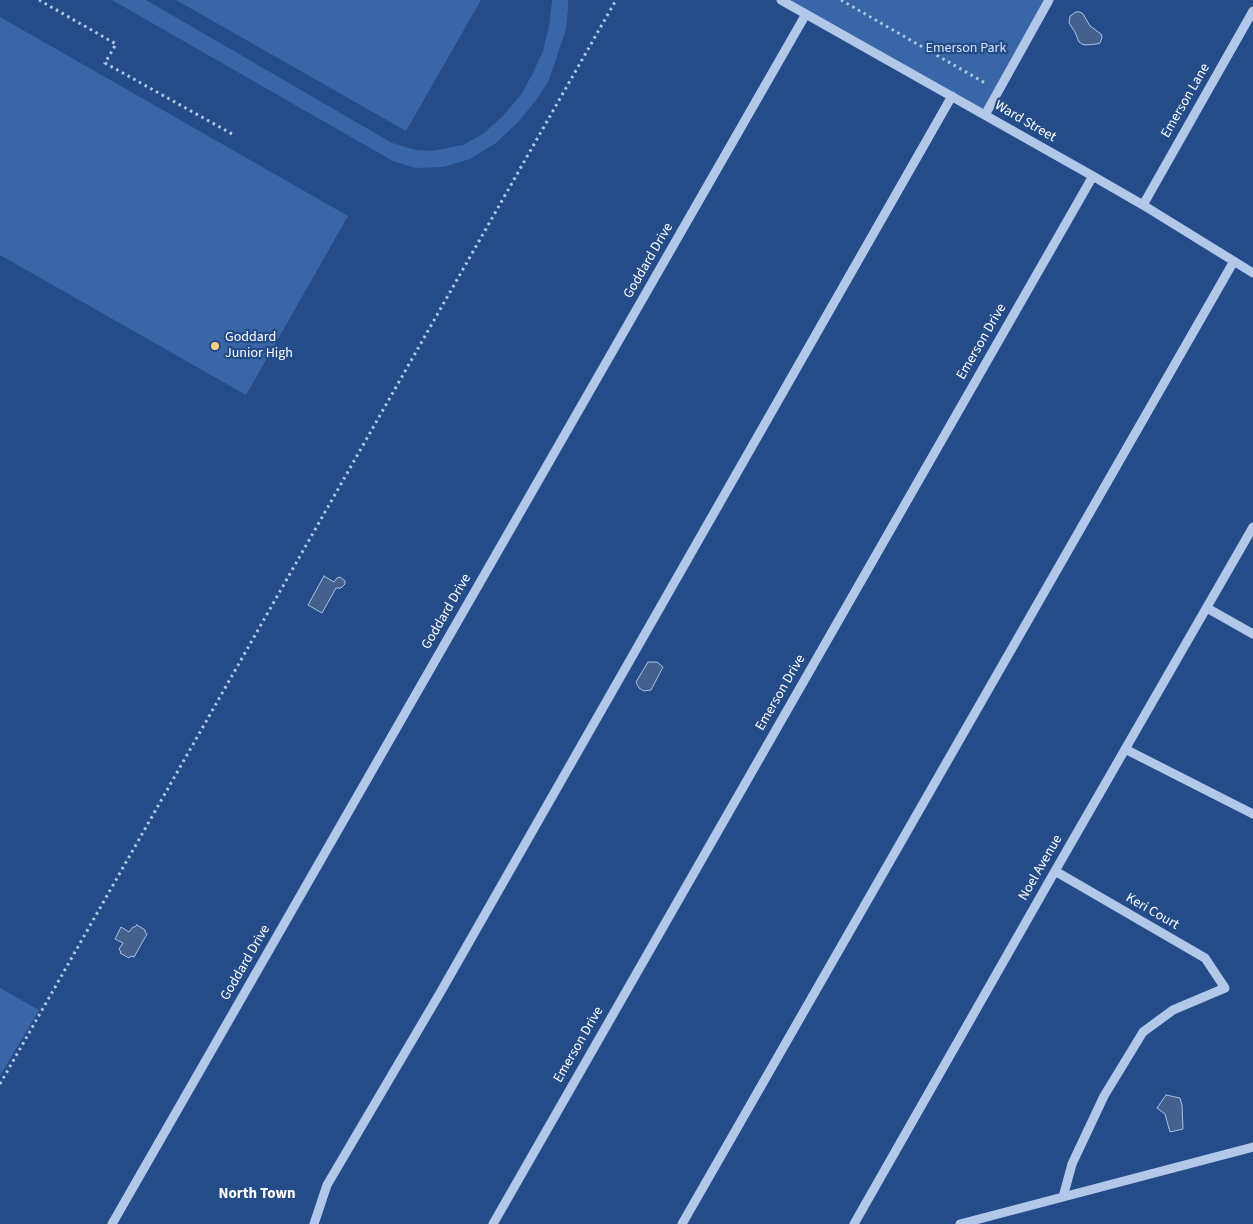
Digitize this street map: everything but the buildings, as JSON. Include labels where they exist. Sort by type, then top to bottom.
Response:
[{"type":"street","name":"Ward Street","points":[[781,0],[1093,176],[1253,273]]},
{"type":"street","points":[[985,115],[1049,0]]},
{"type":"street","name":"Emerson Lane","points":[[1143,205],[1253,11]]},
{"type":"street","name":"Goddard Drive","points":[[112,1224],[806,14]]},
{"type":"street","points":[[314,1224],[327,1185],[440,993],[952,96]]},
{"type":"street","name":"Emerson Drive","points":[[492,1224],[1093,176]]},
{"type":"street","points":[[682,1224],[1234,261]]},
{"type":"street","name":"Noel Avenue","points":[[854,1224],[1253,527]]},
{"type":"street","points":[[1207,608],[1253,634]]},
{"type":"street","points":[[1125,749],[1253,814]]},
{"type":"street","name":"Keri Court","points":[[1055,871],[1205,958],[1225,988],[1173,1010],[1143,1032],[1104,1096],[1072,1164],[1063,1197]]},
{"type":"street","points":[[960,1224],[1253,1147]]},
{"type":"path","points":[[39,0],[116,44],[105,63],[234,135]]},
{"type":"path","points":[[0,1084],[616,0]]},
{"type":"path","points":[[841,0],[989,86]]},
{"type":"green space","points":[[112,0],[146,0],[392,143],[416,150],[432,151],[463,145],[483,134],[503,116],[520,96],[543,51],[549,26],[552,0],[568,0],[568,9],[566,29],[549,80],[537,99],[519,121],[496,143],[470,159],[443,167],[415,168],[393,161]]},
{"type":"green space","points":[[176,0],[481,0],[406,131]]},
{"type":"green space","name":"Emerson Park","points":[[783,0],[1049,0],[985,115]]},
{"type":"green space","points":[[0,17],[348,216],[246,395],[0,255]]},
{"type":"green space","points":[[0,988],[39,1010],[0,1076]]},
{"type":"shaded area","points":[[1076,12],[1083,14],[1090,26],[1101,34],[1100,43],[1085,45],[1079,42],[1069,23],[1070,16]]},
{"type":"shaded area","points":[[324,576],[334,582],[340,577],[345,581],[345,584],[341,588],[336,588],[322,613],[308,605]]},
{"type":"shaded area","points":[[648,662],[657,662],[663,667],[651,690],[644,691],[639,688],[636,682]]},
{"type":"shaded area","points":[[137,925],[145,930],[147,934],[134,957],[131,956],[129,958],[120,953],[119,949],[123,943],[115,939],[121,927],[129,932]]},
{"type":"shaded area","points":[[1166,1095],[1180,1098],[1183,1129],[1170,1132],[1165,1114],[1157,1108]]},
{"type":"place","name":"Goddard Junior High","points":[[215,346]]},
{"type":"district","name":"North Town","points":[[257,1195]]}]
